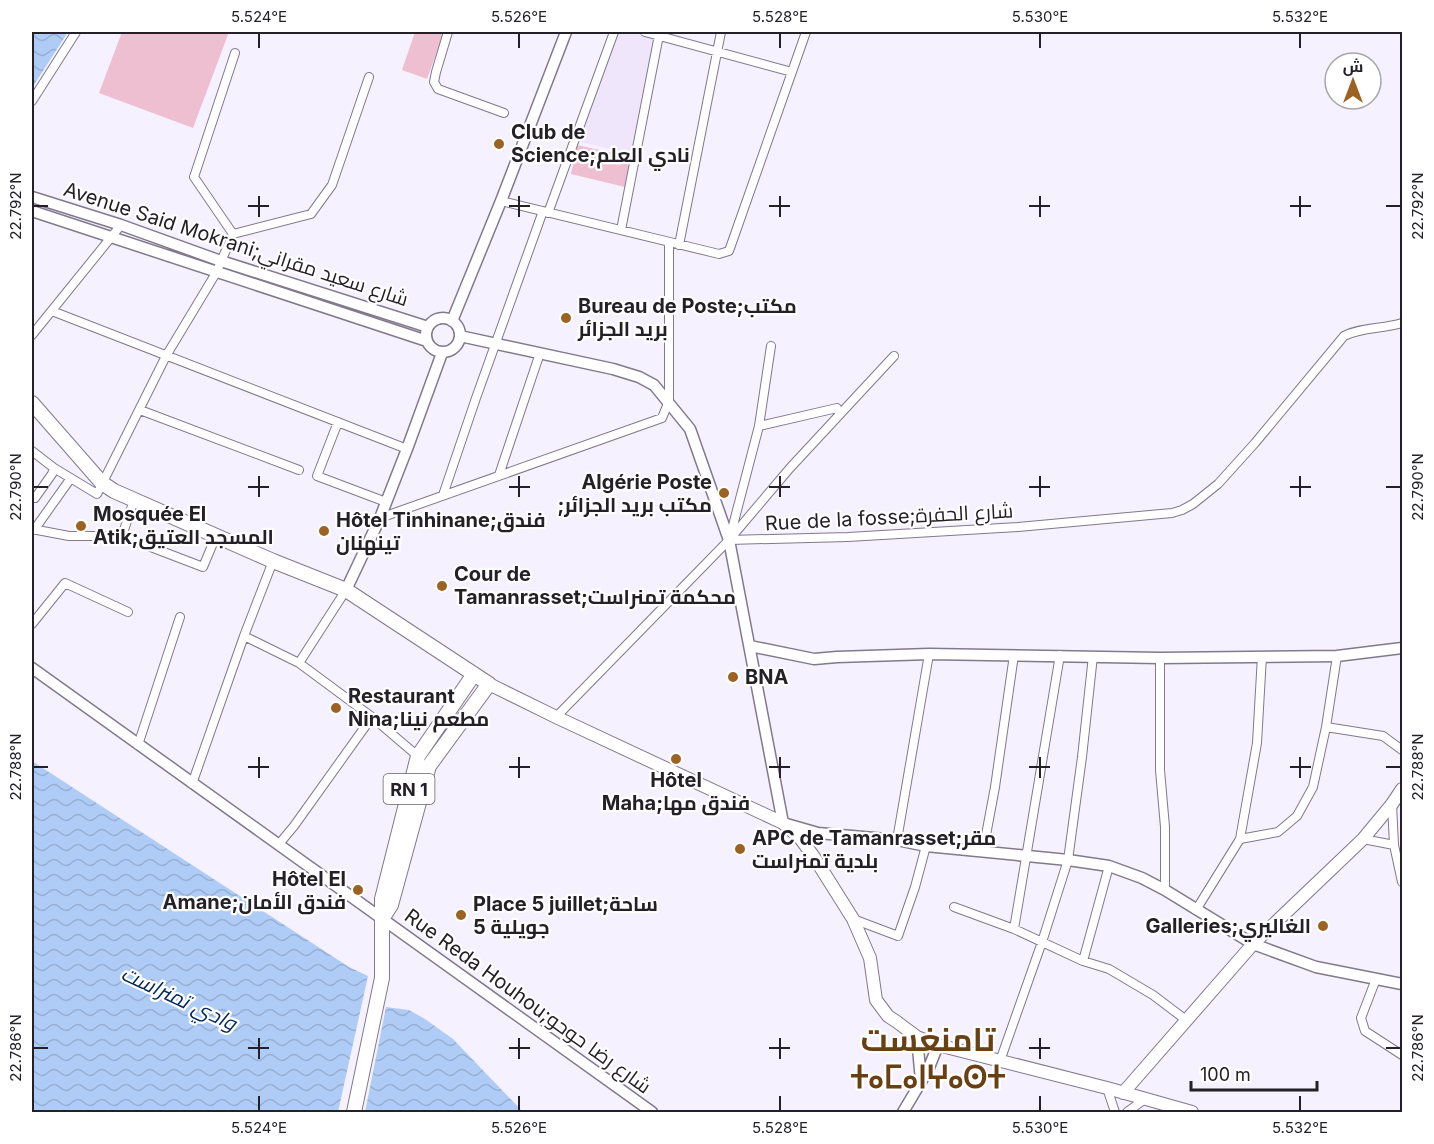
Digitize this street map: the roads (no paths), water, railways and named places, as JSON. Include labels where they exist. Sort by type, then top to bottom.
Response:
[{"type":"main road","points":[[32,403],[102,483],[114,491],[273,561],[346,590],[489,684],[783,823],[800,838],[814,857],[853,919],[870,958],[876,999],[888,1016],[917,1037],[938,1045],[1107,1088],[1192,1113]]},
{"type":"main road","name":"RN 1","points":[[354,1113],[382,978],[382,899],[418,756],[474,674]]},
{"type":"main road","name":"RN 1","points":[[382,919],[392,905],[429,766],[489,684]]},
{"type":"main road","points":[[1123,1093],[1253,944],[1363,839],[1402,789]]},
{"type":"street","points":[[32,101],[76,32]]},
{"type":"street","points":[[448,32],[434,82],[438,89],[504,113]]},
{"type":"street","points":[[452,321],[566,32]]},
{"type":"street","points":[[443,495],[495,344],[614,32]]},
{"type":"street","points":[[645,32],[792,72]]},
{"type":"street","points":[[680,245],[721,32]]},
{"type":"street","points":[[501,201],[719,254],[729,251],[806,32]]},
{"type":"street","points":[[621,231],[659,35]]},
{"type":"street","points":[[233,234],[194,177],[235,53]]},
{"type":"street","points":[[233,234],[311,214],[332,185],[369,77]]},
{"type":"street","name":"Avenue Said Mokrani;شارع سعيد مقراني","points":[[32,196],[221,261],[428,327]]},
{"type":"street","name":"Avenue Said Mokrani;شارع سعيد مقراني","points":[[32,211],[427,341]]},
{"type":"street","points":[[32,336],[121,225]]},
{"type":"street","points":[[32,451],[54,468],[97,494],[166,356],[216,273],[233,234]]},
{"type":"street","points":[[380,518],[662,418],[669,401],[669,242]]},
{"type":"street","points":[[52,311],[407,449]]},
{"type":"street","points":[[441,318],[452,321],[458,327],[460,336],[456,346],[442,353],[432,349],[427,341],[428,327],[432,322],[441,318]]},
{"type":"street","name":"Rue de la fosse;شارع الحفرة","points":[[729,540],[848,537],[1018,527],[1172,513],[1182,510],[1218,484],[1344,336],[1402,323]]},
{"type":"street","points":[[460,336],[613,369],[639,377],[654,385],[690,429],[729,540],[783,823],[818,833],[897,840],[927,846],[1109,866],[1142,878],[1165,890],[1253,944],[1316,967],[1402,984]]},
{"type":"street","points":[[729,540],[759,426],[771,346]]},
{"type":"street","points":[[299,663],[346,590],[380,518],[442,353]]},
{"type":"street","points":[[499,475],[540,353]]},
{"type":"street","points":[[556,717],[729,540],[790,468],[894,356]]},
{"type":"street","points":[[759,426],[837,408],[840,414]]},
{"type":"street","points":[[140,410],[299,471]]},
{"type":"street","points":[[338,422],[317,476],[386,502]]},
{"type":"street","points":[[32,497],[35,498],[54,468]]},
{"type":"street","points":[[70,478],[33,530],[69,536],[122,536],[203,567],[216,536]]},
{"type":"street","points":[[122,536],[134,500]]},
{"type":"street","points":[[192,784],[273,561]]},
{"type":"street","points":[[32,624],[65,583],[128,612]]},
{"type":"street","points":[[138,745],[180,617]]},
{"type":"street","points":[[244,636],[299,663],[372,717],[429,766]]},
{"type":"street","points":[[750,646],[814,659],[929,654],[1160,658],[1337,656],[1402,648]]},
{"type":"street","points":[[897,840],[929,654]]},
{"type":"street","points":[[983,851],[995,787],[1014,655]]},
{"type":"street","points":[[1014,929],[1060,655]]},
{"type":"street","points":[[1000,1060],[1068,860],[1094,656]]},
{"type":"street","points":[[1196,910],[1240,839],[1257,743],[1262,656]]},
{"type":"street","points":[[1240,839],[1278,832],[1297,816],[1313,788],[1326,727],[1337,656]]},
{"type":"street","points":[[1160,658],[1165,890]]},
{"type":"street","name":"Rue Reda Houhou;شارع رضا حوحو","points":[[32,668],[652,1113]]},
{"type":"street","points":[[279,844],[372,717]]},
{"type":"street","points":[[1326,727],[1383,736],[1402,750]]},
{"type":"street","points":[[1392,804],[1394,845],[1402,882]]},
{"type":"street","points":[[814,857],[814,844],[818,833]]},
{"type":"street","points":[[1363,839],[1394,845]]},
{"type":"street","points":[[853,919],[898,936],[927,846]]},
{"type":"street","points":[[1083,961],[1109,866]]},
{"type":"street","points":[[954,907],[1014,929],[1083,961],[1109,969],[1153,995],[1186,1020]]},
{"type":"street","points":[[1376,979],[1361,1018],[1362,1025],[1365,1031],[1402,1055]]},
{"type":"street","points":[[917,1037],[921,1081]]},
{"type":"street","points":[[903,1113],[938,1045]]},
{"type":"street","points":[[1107,1088],[1115,1113]]},
{"type":"street","points":[[1127,1113],[1145,1099]]},
{"type":"water","points":[[32,32],[68,32],[32,88]]},
{"type":"water","name":"وادي تمنراست","points":[[32,761],[349,967],[368,976],[338,1112],[32,1112]]},
{"type":"water","points":[[386,1007],[409,1010],[453,1039],[523,1112],[365,1112]]},
{"type":"place","name":"Club de Science;نادي العلم","points":[[499,144]]},
{"type":"place","name":"Bureau de Poste;مكتب بريد الجزائر","points":[[566,318]]},
{"type":"place","name":"Algérie Poste ;مكتب بريد الجزائر","points":[[724,493]]},
{"type":"place","name":"Mosquée El Atik;المسجد العتيق","points":[[81,526]]},
{"type":"place","name":"Hôtel Tinhinane;فندق تينهنان","points":[[324,531]]},
{"type":"place","name":"Cour de Tamanrasset;محكمة تمنراست","points":[[442,586]]},
{"type":"place","name":"BNA","points":[[733,677]]},
{"type":"place","name":"Restaurant Nina;مطعم نينا","points":[[336,708]]},
{"type":"place","name":"Hôtel Maha;فندق مها","points":[[676,759]]},
{"type":"place","name":"APC de Tamanrasset;مقر بلدية تمنراست","points":[[740,849]]},
{"type":"place","name":"Hôtel El Amane;فندق الأمان","points":[[358,890]]},
{"type":"place","name":"Place 5 juillet;ساحة 5 جويلية","points":[[461,915]]},
{"type":"place","name":"Galleries;الغاليري","points":[[1323,926]]},
{"type":"district","name":"تامنغست ⵜⴰⵎⴰⵏⵖⴰⵙⵜ","points":[[928,1058]]}]
